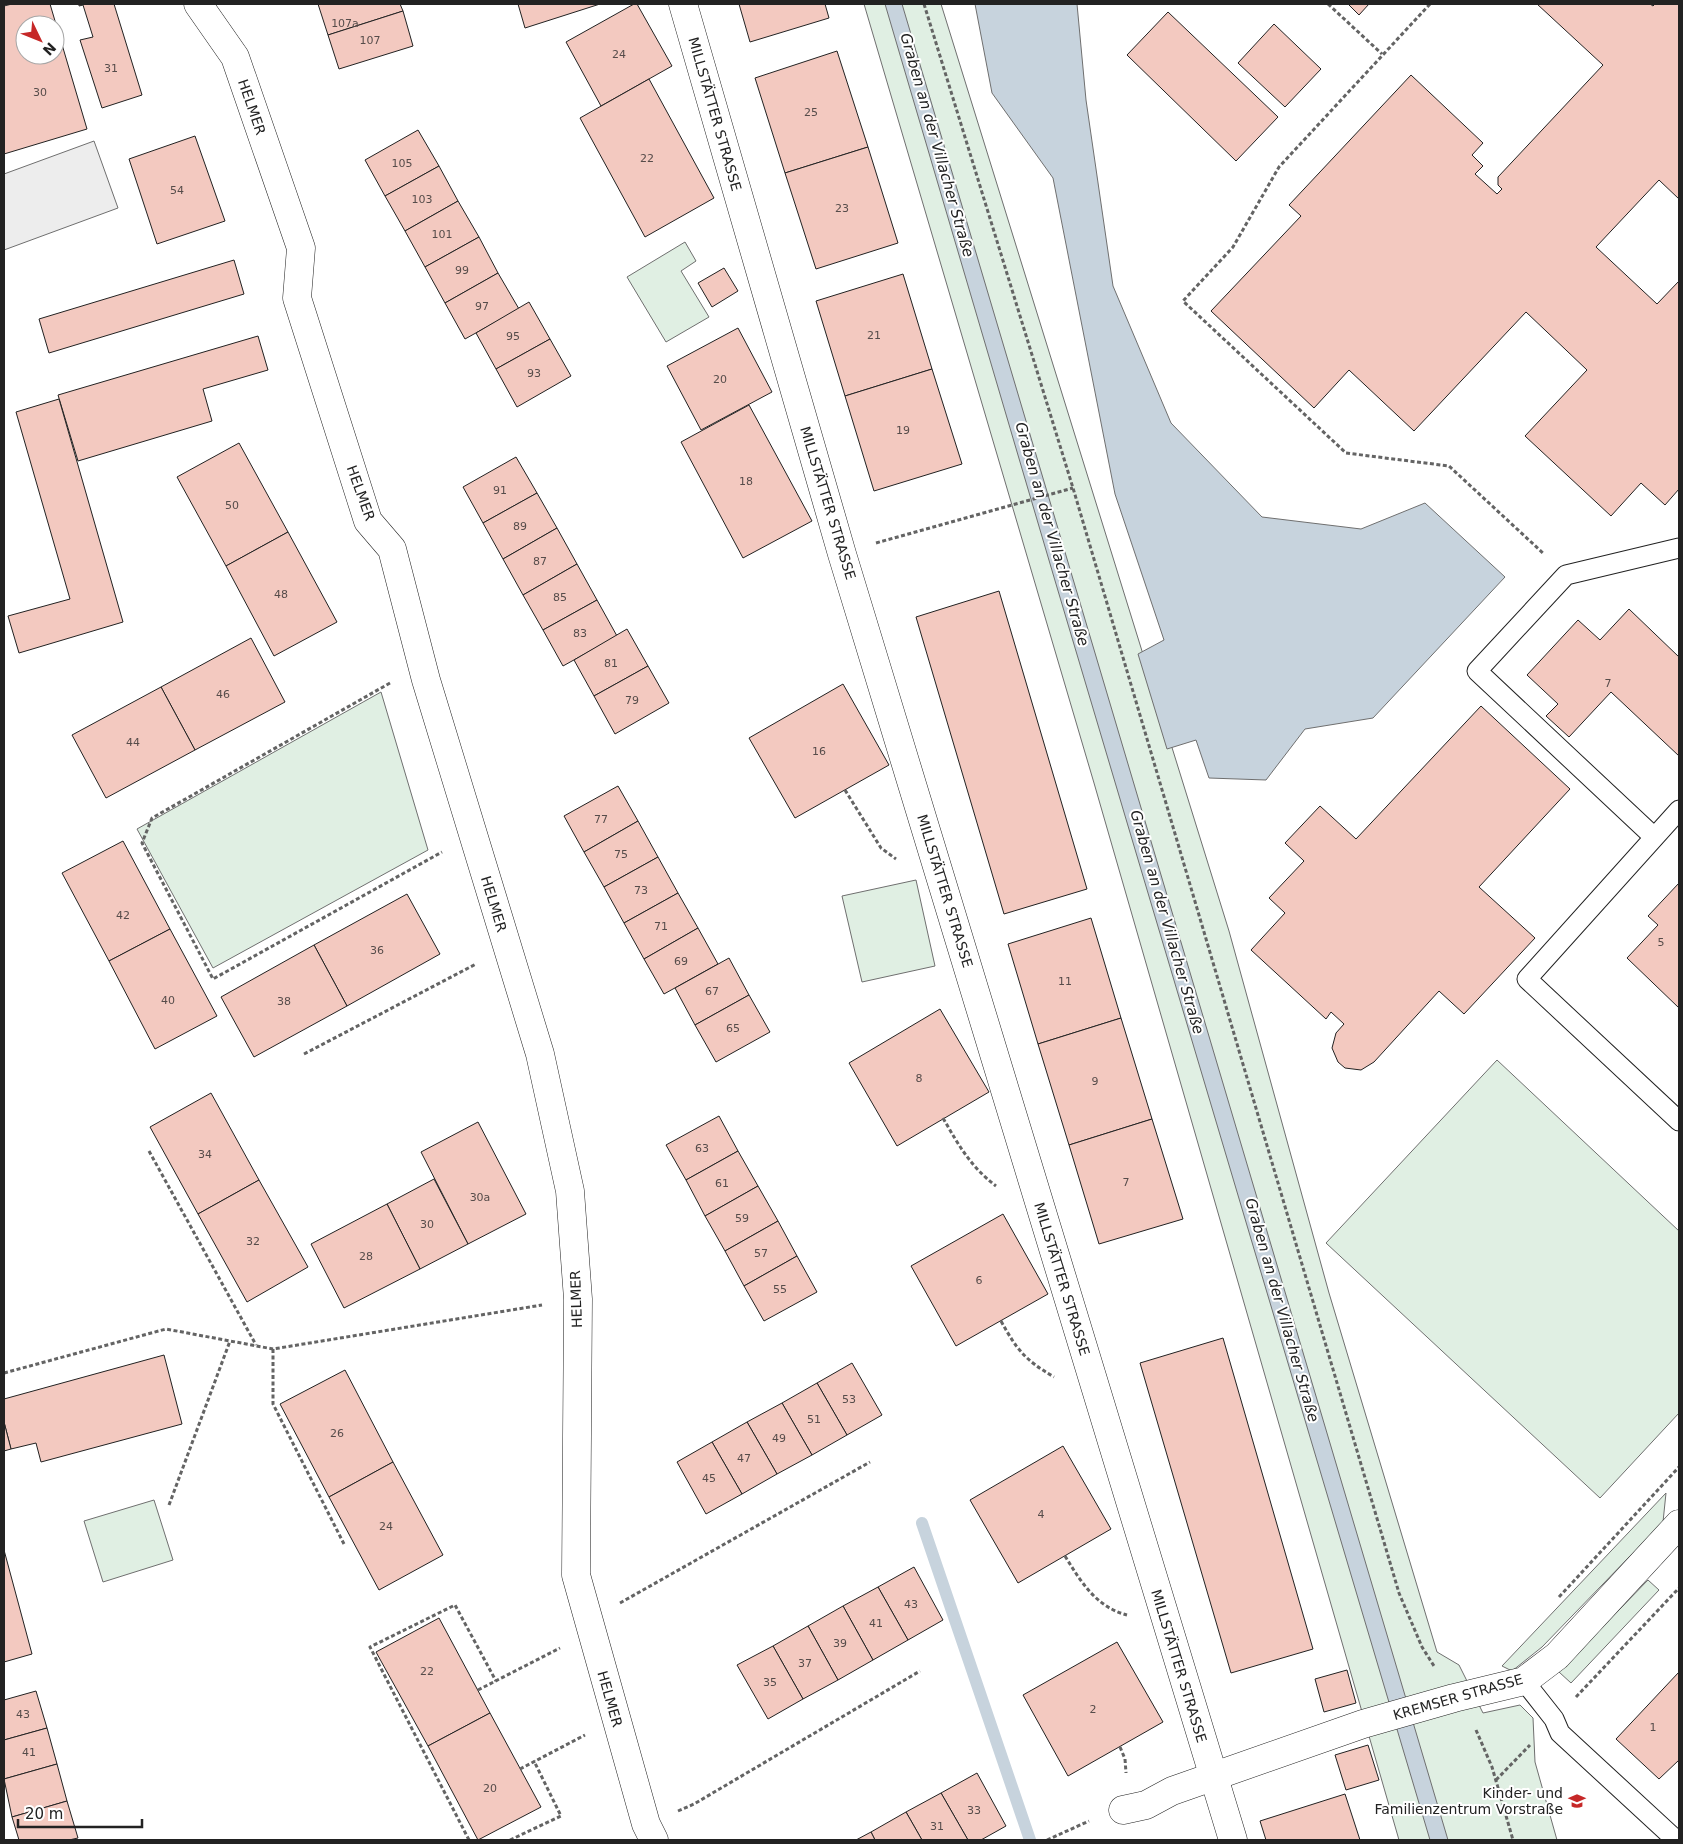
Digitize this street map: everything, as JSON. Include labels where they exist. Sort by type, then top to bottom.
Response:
[{"type":"street","name":"HELMER","points":[[198,4],[235,57],[301,248],[297,298],[368,521],[392,549],[422,665],[540,1054],[570,1191],[578,1299],[576,1575],[650,1832]]},
{"type":"street","name":"MILLSTÄTTER STRASSE","points":[[683,4],[842,554],[1233,1840]]},
{"type":"street","name":"KREMSER STRASSE","points":[[1123,1810],[1146,1805],[1172,1791],[1363,1724],[1426,1705],[1524,1681],[1557,1656],[1679,1524]]},
{"type":"lane","points":[[1654,837],[1478,671],[1566,575],[1679,548]]},
{"type":"lane","points":[[1679,810],[1527,979],[1679,1122]]},
{"type":"lane","points":[[1524,1681],[1554,1719],[1560,1733],[1676,1840]]},
{"type":"path","points":[[924,4],[1073,488],[1399,1593],[1422,1647],[1475,1728],[1496,1781],[1513,1840]]},
{"type":"path","points":[[1328,4],[1382,54]]},
{"type":"path","points":[[1430,4],[1279,167],[1233,248],[1182,301],[1346,454],[1449,466],[1566,575]]},
{"type":"path","points":[[842,554],[1073,488]]},
{"type":"path","points":[[422,665],[152,818],[142,843],[213,979],[473,834]]},
{"type":"path","points":[[845,790],[880,848],[904,864],[939,873]]},
{"type":"path","points":[[304,1054],[508,947]]},
{"type":"path","points":[[944,1118],[959,1147],[978,1172],[1005,1194],[1040,1208]]},
{"type":"path","points":[[149,1150],[256,1346]]},
{"type":"path","points":[[4,1373],[166,1329],[273,1349],[578,1299]]},
{"type":"path","points":[[1001,1321],[1013,1342],[1029,1362],[1058,1379],[1095,1390]]},
{"type":"path","points":[[169,1505],[230,1340]]},
{"type":"path","points":[[273,1349],[273,1404],[344,1544]]},
{"type":"path","points":[[478,1690],[870,1462]]},
{"type":"path","points":[[1555,1602],[1679,1467]]},
{"type":"path","points":[[1065,1556],[1079,1580],[1099,1603],[1120,1613],[1142,1618],[1165,1618]]},
{"type":"path","points":[[1496,1781],[1679,1588]]},
{"type":"path","points":[[469,1840],[370,1647],[455,1605],[496,1681]]},
{"type":"path","points":[[650,1832],[694,1804],[920,1671]]},
{"type":"path","points":[[520,1769],[616,1718]]},
{"type":"path","points":[[510,1840],[561,1816],[534,1762]]},
{"type":"path","points":[[1047,1840],[1062,1832]]},
{"type":"green space","points":[[864,4],[941,4],[1229,931],[1329,1293],[1437,1652],[1459,1665],[1483,1713],[1520,1705],[1533,1718],[1535,1762],[1557,1840],[1399,1840],[1094,783]]},
{"type":"green space","points":[[685,242],[696,261],[681,271],[709,317],[666,342],[627,277]]},
{"type":"green space","points":[[381,692],[428,850],[213,968],[137,829]]},
{"type":"green space","points":[[916,880],[935,966],[862,982],[842,896]]},
{"type":"green space","points":[[1497,1060],[1679,1231],[1679,1413],[1600,1498],[1326,1243]]},
{"type":"green space","points":[[1666,1493],[1663,1522],[1542,1647],[1512,1671],[1502,1666]]},
{"type":"green space","points":[[154,1500],[173,1560],[103,1582],[84,1521]]},
{"type":"green space","points":[[1648,1580],[1659,1590],[1571,1683],[1559,1672]]},
{"type":"shaded area","points":[[94,141],[118,208],[4,250],[4,174]]},
{"type":"water","name":"Graben an der Villacher Straße","points":[[885,4],[902,4],[1448,1840],[1430,1840]]},
{"type":"water","points":[[975,4],[1077,4],[1086,100],[1113,286],[1171,423],[1262,517],[1361,529],[1425,503],[1505,577],[1373,718],[1305,729],[1266,780],[1209,778],[1196,740],[1167,749],[1138,654],[1164,640],[1115,494],[1053,178],[992,93]]},
{"type":"building","points":[[12,4],[50,4],[53,15],[15,15],[15,65],[65,65],[65,55],[87,129],[4,154],[4,6]]},
{"type":"building","points":[[79,4],[114,4],[142,95],[102,108],[80,40],[93,37],[83,5],[79,6]]},
{"type":"building","points":[[318,4],[400,4],[403,11],[328,35]]},
{"type":"building","points":[[518,4],[600,4],[525,28]]},
{"type":"building","points":[[637,4],[672,66],[601,106],[566,42]]},
{"type":"building","points":[[739,4],[825,4],[829,18],[750,42]]},
{"type":"building","points":[[1348,4],[1369,4],[1359,15]]},
{"type":"building","points":[[1537,4],[1650,4],[1653,6],[1655,4],[1679,4],[1679,199],[1659,180],[1596,247],[1657,304],[1679,281],[1679,489],[1665,505],[1641,483],[1611,516],[1525,436],[1587,370],[1526,312],[1414,431],[1349,370],[1314,408],[1211,311],[1301,216],[1289,205],[1411,75],[1483,143],[1472,155],[1483,166],[1475,174],[1497,194],[1502,189],[1498,185],[1498,177],[1603,65]]},
{"type":"building","points":[[403,11],[413,46],[339,69],[328,35]]},
{"type":"building","points":[[1168,12],[1278,117],[1236,161],[1127,55]]},
{"type":"building","points":[[1274,24],[1321,69],[1285,107],[1238,63]]},
{"type":"building","points":[[837,51],[868,147],[785,173],[755,78]]},
{"type":"building","points":[[649,79],[714,198],[645,237],[580,118]]},
{"type":"building","points":[[418,130],[439,166],[385,196],[365,160]]},
{"type":"building","points":[[195,136],[225,221],[157,244],[129,159]]},
{"type":"building","points":[[868,147],[898,243],[816,269],[785,173]]},
{"type":"building","points":[[439,166],[458,201],[405,231],[385,196]]},
{"type":"building","points":[[458,201],[479,237],[425,267],[405,231]]},
{"type":"building","points":[[479,237],[498,273],[445,303],[425,267]]},
{"type":"building","points":[[234,260],[244,294],[49,353],[39,319]]},
{"type":"building","points":[[724,268],[738,291],[712,307],[698,283]]},
{"type":"building","points":[[498,273],[519,309],[465,339],[445,303]]},
{"type":"building","points":[[903,274],[932,369],[845,396],[816,301]]},
{"type":"building","points":[[529,302],[550,339],[496,369],[476,333]]},
{"type":"building","points":[[738,328],[772,392],[701,430],[667,366]]},
{"type":"building","points":[[258,336],[268,370],[203,389],[212,421],[78,461],[58,395]]},
{"type":"building","points":[[550,339],[571,376],[517,407],[496,369]]},
{"type":"building","points":[[932,369],[962,464],[874,491],[845,396]]},
{"type":"building","points":[[59,399],[123,622],[19,653],[8,616],[70,599],[16,412]]},
{"type":"building","points":[[749,405],[812,521],[743,558],[681,442]]},
{"type":"building","points":[[239,443],[288,532],[226,566],[177,477]]},
{"type":"building","points":[[516,457],[537,493],[483,523],[463,487]]},
{"type":"building","points":[[537,493],[557,528],[503,559],[483,523]]},
{"type":"building","points":[[557,528],[577,564],[523,595],[503,559]]},
{"type":"building","points":[[288,532],[337,622],[274,656],[226,566]]},
{"type":"building","points":[[577,564],[597,600],[543,630],[523,595]]},
{"type":"building","points":[[999,591],[1087,889],[1004,914],[916,617]]},
{"type":"building","points":[[597,600],[617,636],[563,666],[543,630]]},
{"type":"building","points":[[1629,609],[1679,657],[1679,756],[1611,692],[1569,737],[1546,716],[1558,704],[1527,675],[1578,620],[1600,640]]},
{"type":"building","points":[[627,629],[648,666],[594,696],[574,660]]},
{"type":"building","points":[[251,638],[285,702],[195,750],[161,687]]},
{"type":"building","points":[[648,666],[669,703],[615,734],[594,696]]},
{"type":"building","points":[[843,684],[889,765],[795,818],[749,738]]},
{"type":"building","points":[[161,687],[195,750],[106,798],[72,735]]},
{"type":"building","points":[[1481,706],[1570,789],[1479,887],[1535,938],[1464,1014],[1439,991],[1374,1062],[1361,1070],[1345,1068],[1338,1062],[1332,1048],[1336,1033],[1344,1024],[1331,1012],[1326,1019],[1251,950],[1285,913],[1269,898],[1304,861],[1285,843],[1320,806],[1356,839]]},
{"type":"building","points":[[618,786],[638,821],[584,852],[564,816]]},
{"type":"building","points":[[638,821],[658,857],[604,887],[584,852]]},
{"type":"building","points":[[123,841],[170,929],[109,961],[62,873]]},
{"type":"building","points":[[658,857],[678,893],[624,923],[604,887]]},
{"type":"building","points":[[1679,883],[1679,1008],[1627,958],[1658,925],[1648,916]]},
{"type":"building","points":[[678,893],[698,928],[644,959],[624,923]]},
{"type":"building","points":[[407,894],[440,954],[347,1006],[314,945]]},
{"type":"building","points":[[1091,918],[1121,1018],[1038,1044],[1008,944]]},
{"type":"building","points":[[698,928],[718,964],[664,994],[644,959]]},
{"type":"building","points":[[170,929],[217,1016],[155,1049],[109,961]]},
{"type":"building","points":[[314,945],[347,1006],[254,1057],[221,997]]},
{"type":"building","points":[[729,958],[749,995],[695,1025],[675,988]]},
{"type":"building","points":[[749,995],[770,1032],[716,1062],[695,1025]]},
{"type":"building","points":[[940,1009],[989,1092],[897,1146],[849,1063]]},
{"type":"building","points":[[1121,1018],[1152,1119],[1069,1145],[1038,1044]]},
{"type":"building","points":[[211,1093],[259,1180],[198,1214],[150,1127]]},
{"type":"building","points":[[719,1116],[738,1151],[686,1180],[666,1145]]},
{"type":"building","points":[[1152,1119],[1183,1219],[1099,1244],[1069,1145]]},
{"type":"building","points":[[478,1122],[526,1214],[468,1244],[421,1152]]},
{"type":"building","points":[[738,1151],[758,1186],[705,1216],[686,1180]]},
{"type":"building","points":[[434,1179],[468,1244],[420,1269],[387,1204]]},
{"type":"building","points":[[259,1180],[308,1267],[247,1302],[198,1214]]},
{"type":"building","points":[[758,1186],[778,1221],[725,1251],[705,1216]]},
{"type":"building","points":[[387,1204],[420,1269],[344,1308],[311,1244]]},
{"type":"building","points":[[1003,1214],[1048,1294],[956,1346],[911,1266]]},
{"type":"building","points":[[778,1221],[797,1256],[744,1286],[725,1251]]},
{"type":"building","points":[[797,1256],[817,1292],[764,1321],[744,1286]]},
{"type":"building","points":[[1223,1338],[1313,1649],[1231,1673],[1140,1363]]},
{"type":"building","points":[[164,1355],[182,1424],[41,1462],[36,1443],[11,1449],[4,1422],[4,1399]]},
{"type":"building","points":[[852,1363],[882,1415],[847,1435],[817,1383]]},
{"type":"building","points":[[345,1370],[393,1462],[329,1497],[280,1404]]},
{"type":"building","points":[[817,1383],[847,1435],[812,1455],[782,1403]]},
{"type":"building","points":[[782,1403],[812,1455],[777,1474],[747,1422]]},
{"type":"building","points":[[4,1422],[11,1449],[4,1451]]},
{"type":"building","points":[[747,1422],[777,1474],[742,1494],[712,1442]]},
{"type":"building","points":[[712,1442],[742,1494],[706,1514],[677,1462]]},
{"type":"building","points":[[1063,1446],[1111,1529],[1018,1583],[970,1500]]},
{"type":"building","points":[[393,1462],[443,1555],[379,1590],[329,1497]]},
{"type":"building","points":[[4,1550],[32,1654],[4,1662]]},
{"type":"building","points":[[914,1567],[943,1620],[908,1640],[878,1587]]},
{"type":"building","points":[[878,1587],[908,1640],[873,1660],[843,1606]]},
{"type":"building","points":[[843,1606],[873,1660],[838,1680],[808,1626]]},
{"type":"building","points":[[439,1618],[490,1713],[428,1746],[376,1652]]},
{"type":"building","points":[[808,1626],[838,1680],[803,1699],[773,1646]]},
{"type":"building","points":[[1117,1642],[1163,1722],[1068,1776],[1023,1695]]},
{"type":"building","points":[[773,1646],[803,1699],[768,1719],[737,1665]]},
{"type":"building","points":[[1347,1670],[1356,1703],[1324,1712],[1315,1679]]},
{"type":"building","points":[[1679,1672],[1679,1760],[1659,1779],[1616,1739]]},
{"type":"building","points":[[36,1691],[47,1728],[4,1740],[4,1700]]},
{"type":"building","points":[[490,1713],[541,1807],[478,1840],[428,1746]]},
{"type":"building","points":[[47,1728],[57,1764],[4,1779],[4,1740]]},
{"type":"building","points":[[1368,1745],[1379,1780],[1346,1790],[1335,1755]]},
{"type":"building","points":[[57,1764],[67,1801],[12,1817],[4,1779]]},
{"type":"building","points":[[977,1773],[1006,1826],[981,1840],[968,1840],[941,1793]]},
{"type":"building","points":[[941,1793],[968,1840],[922,1840],[906,1812]]},
{"type":"building","points":[[1345,1794],[1360,1840],[1266,1840],[1260,1821]]},
{"type":"building","points":[[67,1801],[78,1838],[69,1840],[19,1840],[12,1817]]},
{"type":"building","points":[[906,1812],[922,1840],[875,1840],[871,1832]]},
{"type":"building","points":[[871,1832],[875,1840],[856,1840]]},
{"type":"waterway","points":[[922,1523],[1030,1840]]},
{"type":"place","name":"Kinder- und Familienzentrum Vorstraße","points":[[1577,1801]]}]
